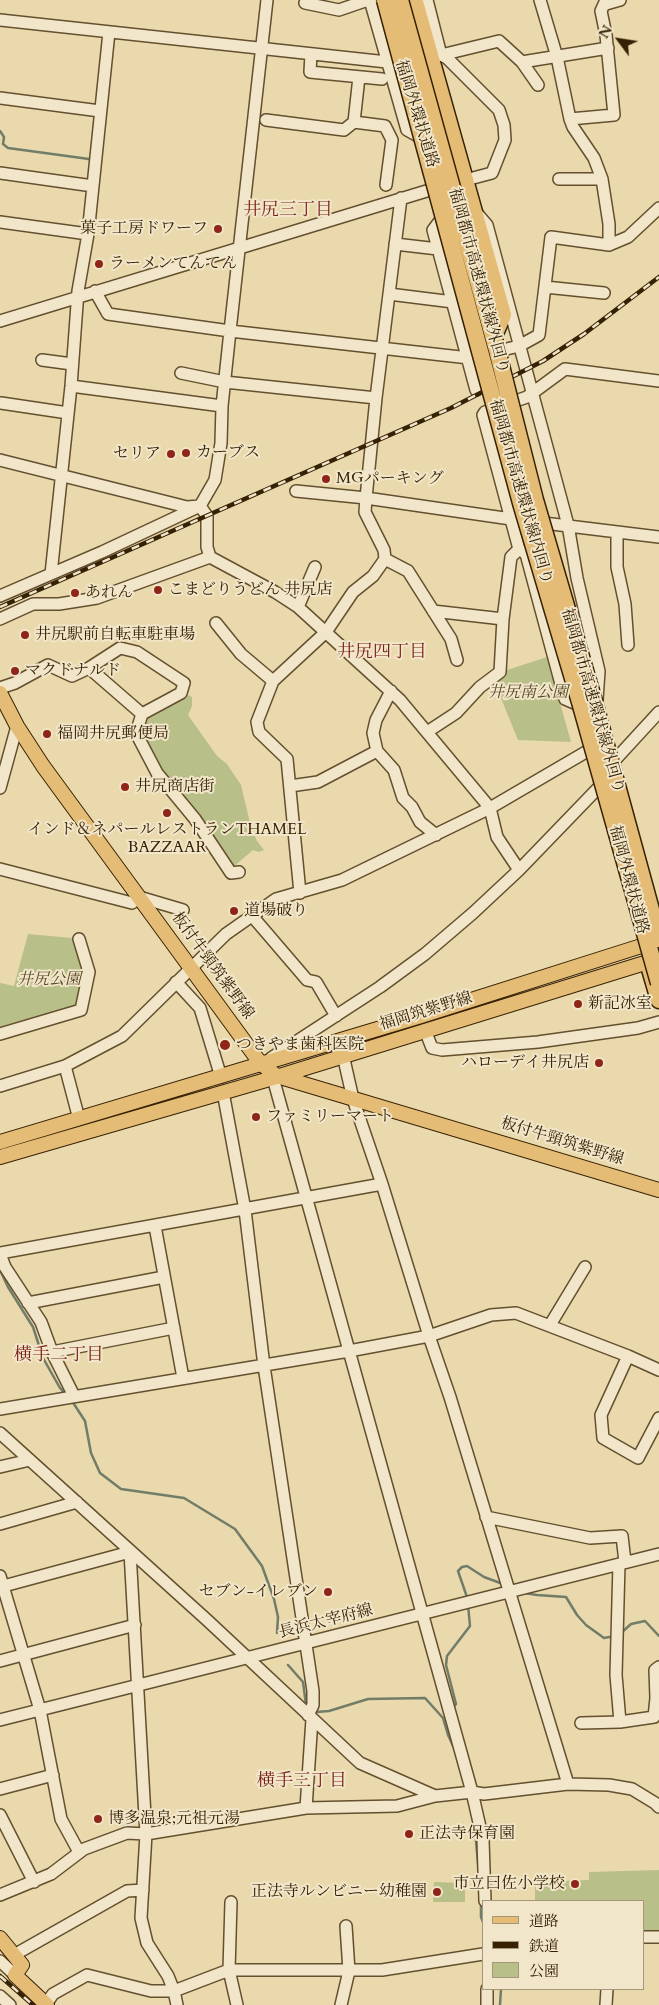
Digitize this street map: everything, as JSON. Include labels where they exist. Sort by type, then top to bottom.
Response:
[{"type":"highway","name":"福岡外環状道路","points":[[392,2],[401,68],[427,144]]},
{"type":"highway","points":[[392,2],[446,185],[439,222],[459,299]]},
{"type":"highway","name":"福岡都市高速環状線外回り","points":[[392,2],[498,350],[534,500],[593,698],[654,949]]},
{"type":"highway","name":"福岡都市高速環状線内回り","points":[[392,2],[522,503],[659,983]]},
{"type":"highway","points":[[427,144],[424,163],[473,208],[503,315],[485,351]]},
{"type":"highway","name":"福岡外環状道路","points":[[446,185],[459,299],[485,351]]},
{"type":"highway","name":"福岡外環状道路","points":[[446,185],[485,351],[546,523],[598,700],[659,923]]},
{"type":"highway","name":"福岡外環状道路","points":[[504,405],[528,521],[591,749],[654,949],[659,1000]]},
{"type":"main road","name":"板付牛頸筑紫野線","points":[[0,693],[17,726],[43,766],[261,1064],[275,1077],[659,1190]]},
{"type":"main road","name":"福岡筑紫野線","points":[[0,1157],[275,1077],[425,1030],[654,949]]},
{"type":"main road","name":"福岡筑紫野線","points":[[0,1142],[654,949]]},
{"type":"main road","points":[[0,1938],[22,1966],[15,1975],[46,2005]]},
{"type":"street","points":[[0,596],[102,552],[200,506],[214,480],[221,443],[222,406],[267,0]]},
{"type":"street","points":[[540,0],[557,57],[570,119],[573,127],[594,158],[602,179],[608,214],[609,245]]},
{"type":"street","points":[[570,119],[614,115],[608,48],[601,12],[606,2],[620,0]]},
{"type":"street","points":[[305,3],[339,10],[392,2]]},
{"type":"street","points":[[0,321],[401,198],[492,173],[505,140],[504,125],[499,110],[442,55],[392,2]]},
{"type":"street","points":[[392,2],[387,62],[408,130],[427,144]]},
{"type":"street","points":[[0,20],[387,62]]},
{"type":"street","points":[[51,574],[60,475],[71,386],[78,297],[88,234],[109,32]]},
{"type":"street","points":[[442,55],[499,41],[522,62],[538,85]]},
{"type":"street","points":[[522,62],[608,48]]},
{"type":"street","points":[[312,54],[310,72],[382,79]]},
{"type":"street","points":[[266,120],[344,130],[354,122],[359,77]]},
{"type":"street","points":[[0,98],[100,111]]},
{"type":"street","points":[[354,122],[385,126],[392,140],[386,185]]},
{"type":"street","points":[[0,173],[93,186]]},
{"type":"street","points":[[560,179],[602,179]]},
{"type":"street","points":[[300,894],[287,758],[259,732],[257,722],[273,681],[326,632],[353,592],[373,576],[385,559],[384,550],[365,512],[376,398],[401,198]]},
{"type":"street","points":[[473,208],[487,224],[568,525],[577,578],[599,671],[598,700]]},
{"type":"street","points":[[95,291],[108,314],[230,331],[382,349],[485,351],[519,346],[539,336],[551,237],[609,245],[628,237],[659,208]]},
{"type":"street","points":[[0,222],[88,234]]},
{"type":"street","points":[[389,294],[459,299],[438,249],[433,230],[439,222]]},
{"type":"street","points":[[395,244],[438,249]]},
{"type":"street","points":[[545,287],[604,294]]},
{"type":"street","points":[[476,390],[485,351]]},
{"type":"street","points":[[42,360],[72,364]]},
{"type":"street","points":[[579,705],[566,699],[526,554],[519,550],[483,415],[485,412],[527,397],[565,369],[659,381]]},
{"type":"street","points":[[181,373],[225,382],[376,398]]},
{"type":"street","points":[[71,386],[222,406]]},
{"type":"street","points":[[1,403],[68,413]]},
{"type":"street","points":[[0,460],[187,507],[200,506]]},
{"type":"street","points":[[296,491],[366,498],[511,519],[659,537]]},
{"type":"street","points":[[200,506],[207,516],[207,547],[210,557],[275,592],[298,607],[391,692],[490,808],[497,837],[520,870]]},
{"type":"street","points":[[617,532],[618,567],[625,604],[628,645]]},
{"type":"street","points":[[427,732],[456,713],[480,686],[500,672],[504,619],[512,557],[519,550]]},
{"type":"street","points":[[0,619],[33,604],[59,604],[97,598],[210,557]]},
{"type":"street","points":[[385,559],[408,571],[451,639],[457,660]]},
{"type":"street","points":[[298,607],[314,567]]},
{"type":"street","points":[[433,611],[504,619]]},
{"type":"street","points":[[216,623],[241,654],[273,681]]},
{"type":"street","points":[[0,688],[15,683],[48,665],[72,676],[89,668],[120,648],[137,652],[184,683],[181,693],[142,714],[136,733],[157,773],[195,819],[231,873],[238,872]]},
{"type":"street","points":[[89,668],[142,714]]},
{"type":"street","points":[[391,692],[376,720],[373,733],[377,751],[394,770],[403,798],[412,807],[420,822],[436,835]]},
{"type":"street","points":[[261,1064],[380,987],[425,954],[520,870],[602,784],[614,761],[659,712]]},
{"type":"street","points":[[0,788],[17,726]]},
{"type":"street","points":[[0,1086],[65,1066],[122,1036],[226,934],[276,899],[300,894],[342,880],[490,808],[591,749]]},
{"type":"street","points":[[290,786],[318,782],[377,751]]},
{"type":"street","points":[[0,869],[132,903],[139,897],[183,910]]},
{"type":"street","points":[[252,917],[307,980],[316,982],[336,1016]]},
{"type":"street","points":[[0,1034],[81,1010],[90,972],[79,939]]},
{"type":"street","points":[[176,982],[200,1008],[221,1077]]},
{"type":"street","points":[[425,1030],[432,1048],[442,1050],[538,1042],[638,1028],[659,1022]]},
{"type":"street","points":[[343,1055],[353,1099],[450,1397],[568,1784]]},
{"type":"street","points":[[65,1066],[79,1119]]},
{"type":"street","points":[[275,1077],[306,1198],[423,1614],[483,1840],[485,1900]]},
{"type":"street","points":[[223,1092],[245,1210],[264,1366],[313,1691],[306,1808]]},
{"type":"street","points":[[69,1397],[41,1322],[5,1267],[0,1254],[382,1184]]},
{"type":"street","points":[[155,1226],[183,1378]]},
{"type":"street","points":[[550,1325],[585,1267]]},
{"type":"street","points":[[28,1303],[164,1277]]},
{"type":"street","points":[[0,1410],[350,1351],[429,1336],[491,1315],[516,1313],[628,1356],[659,1370]]},
{"type":"street","points":[[52,1352],[174,1328]]},
{"type":"street","points":[[628,1356],[602,1415],[603,1438],[638,1458],[659,1418]]},
{"type":"street","points":[[0,1433],[311,1713],[360,1763],[435,1796]]},
{"type":"street","points":[[0,1467],[30,1460]]},
{"type":"street","points":[[0,1524],[77,1502]]},
{"type":"street","points":[[486,1517],[590,1538],[622,1536],[616,1675],[620,1722]]},
{"type":"street","points":[[79,1852],[61,1819],[40,1710],[25,1654],[1,1583],[130,1552]]},
{"type":"street","points":[[130,1552],[146,1834],[141,1918],[147,1943],[168,1976],[177,2005]]},
{"type":"street","name":"長浜太宰府線","points":[[0,1720],[659,1554]]},
{"type":"street","points":[[0,1661],[135,1625]]},
{"type":"street","points":[[580,1723],[620,1722],[654,1717],[656,1698],[654,1670],[659,1667]]},
{"type":"street","points":[[0,1789],[53,1775]]},
{"type":"street","points":[[0,1895],[51,1874],[79,1852],[128,1833],[146,1834],[306,1808],[397,1806],[435,1796],[469,1792],[484,1794],[568,1784],[608,1785],[632,1789],[659,1807]]},
{"type":"street","points":[[647,1798],[659,1798]]},
{"type":"street","points":[[0,1815],[34,1882]]},
{"type":"street","points":[[14,1955],[127,1891],[143,1890]]},
{"type":"street","points":[[231,1902],[229,1970],[237,2005]]},
{"type":"street","points":[[341,2005],[349,1971],[346,1926]]},
{"type":"street","points":[[644,1937],[659,1937]]},
{"type":"street","points":[[46,2005],[53,1994],[87,1975],[151,1991],[174,1991],[229,1970],[382,1970],[482,1954]]},
{"type":"street","points":[[0,1961],[15,1975]]},
{"type":"street","points":[[487,1990],[488,2005]]},
{"type":"street","points":[[606,2005],[607,1990]]},
{"type":"street","points":[[0,1996],[10,2005]]},
{"type":"green space","name":"井尻南公園","points":[[547,657],[571,742],[518,740],[494,681],[504,671]]},
{"type":"green space","points":[[186,694],[192,697],[192,706],[188,715],[217,756],[227,764],[241,785],[251,827],[257,841],[264,850],[259,852],[253,850],[233,867],[165,779],[141,732],[146,716]]},
{"type":"green space","name":"井尻公園","points":[[28,934],[72,938],[83,971],[77,1008],[0,1030],[0,983],[14,986]]},
{"type":"green space","points":[[659,1870],[659,1932],[644,1932],[644,1900],[535,1900],[535,1882],[589,1880],[589,1872]]},
{"type":"green space","points":[[434,1882],[465,1883],[465,1902],[433,1902]]},
{"type":"waterway","points":[[0,131],[4,137],[3,144],[8,148],[89,159]]},
{"type":"waterway","points":[[0,1270],[8,1287],[33,1327],[43,1358],[66,1395]]},
{"type":"waterway","points":[[72,1401],[85,1421],[91,1453],[100,1473],[121,1489],[184,1498],[235,1529],[262,1566],[274,1599],[278,1617],[277,1633]]},
{"type":"waterway","points":[[468,1600],[458,1571],[462,1567],[467,1566],[484,1577],[503,1584]]},
{"type":"waterway","points":[[524,1593],[566,1597],[577,1615],[586,1625],[604,1638],[615,1636]]},
{"type":"waterway","points":[[453,1707],[456,1704],[446,1665],[447,1656],[470,1626],[468,1605]]},
{"type":"waterway","points":[[621,1633],[631,1624],[645,1621],[659,1636]]},
{"type":"waterway","points":[[288,1665],[303,1682],[306,1705],[309,1707]]},
{"type":"waterway","points":[[313,1710],[316,1712],[329,1711],[368,1699],[425,1698],[443,1718],[455,1750]]},
{"type":"waterway","points":[[475,1830],[479,1874]]},
{"type":"waterway","points":[[481,1902],[482,1920]]},
{"type":"waterway","points":[[500,2005],[501,1990]]},
{"type":"railway","points":[[0,607],[451,408],[543,361],[584,334],[659,277]]},
{"type":"railway","points":[[0,1976],[33,2005]]},
{"type":"place","name":"菓子工房ドワーフ","points":[[218,229]]},
{"type":"place","name":"ラーメンてんてん","points":[[99,264]]},
{"type":"place","name":"カーブス","points":[[186,453]]},
{"type":"place","name":"セリア","points":[[171,454]]},
{"type":"place","name":"MGパーキング","points":[[326,479]]},
{"type":"place","name":"こまどりうどん 井尻店","points":[[158,590]]},
{"type":"place","name":"あれん","points":[[75,593]]},
{"type":"place","name":"井尻駅前自転車駐車場","points":[[25,635]]},
{"type":"place","name":"マクドナルド","points":[[15,671]]},
{"type":"place","name":"福岡井尻郵便局","points":[[47,734]]},
{"type":"place","name":"井尻商店街","points":[[125,787]]},
{"type":"place","name":"インド＆ネパールレストランTHAMEL BAZZAAR","points":[[167,813]]},
{"type":"place","name":"道場破り","points":[[234,911]]},
{"type":"place","name":"新記冰室","points":[[578,1004]]},
{"type":"place","name":"つきやま歯科医院","points":[[225,1045]]},
{"type":"place","name":"ハローデイ井尻店","points":[[599,1063]]},
{"type":"place","name":"ファミリーマート","points":[[256,1117]]},
{"type":"place","name":"セブン-イレブン","points":[[328,1592]]},
{"type":"place","name":"博多温泉;元祖元湯","points":[[98,1819]]},
{"type":"place","name":"正法寺保育園","points":[[409,1834]]},
{"type":"place","name":"市立曰佐小学校","points":[[575,1884]]},
{"type":"place","name":"正法寺ルンビニー幼稚園","points":[[437,1892]]},
{"type":"district","name":"井尻三丁目","points":[[288,211]]},
{"type":"district","name":"井尻四丁目","points":[[382,653]]},
{"type":"district","name":"横手二丁目","points":[[59,1356]]},
{"type":"district","name":"横手三丁目","points":[[302,1782]]}]
